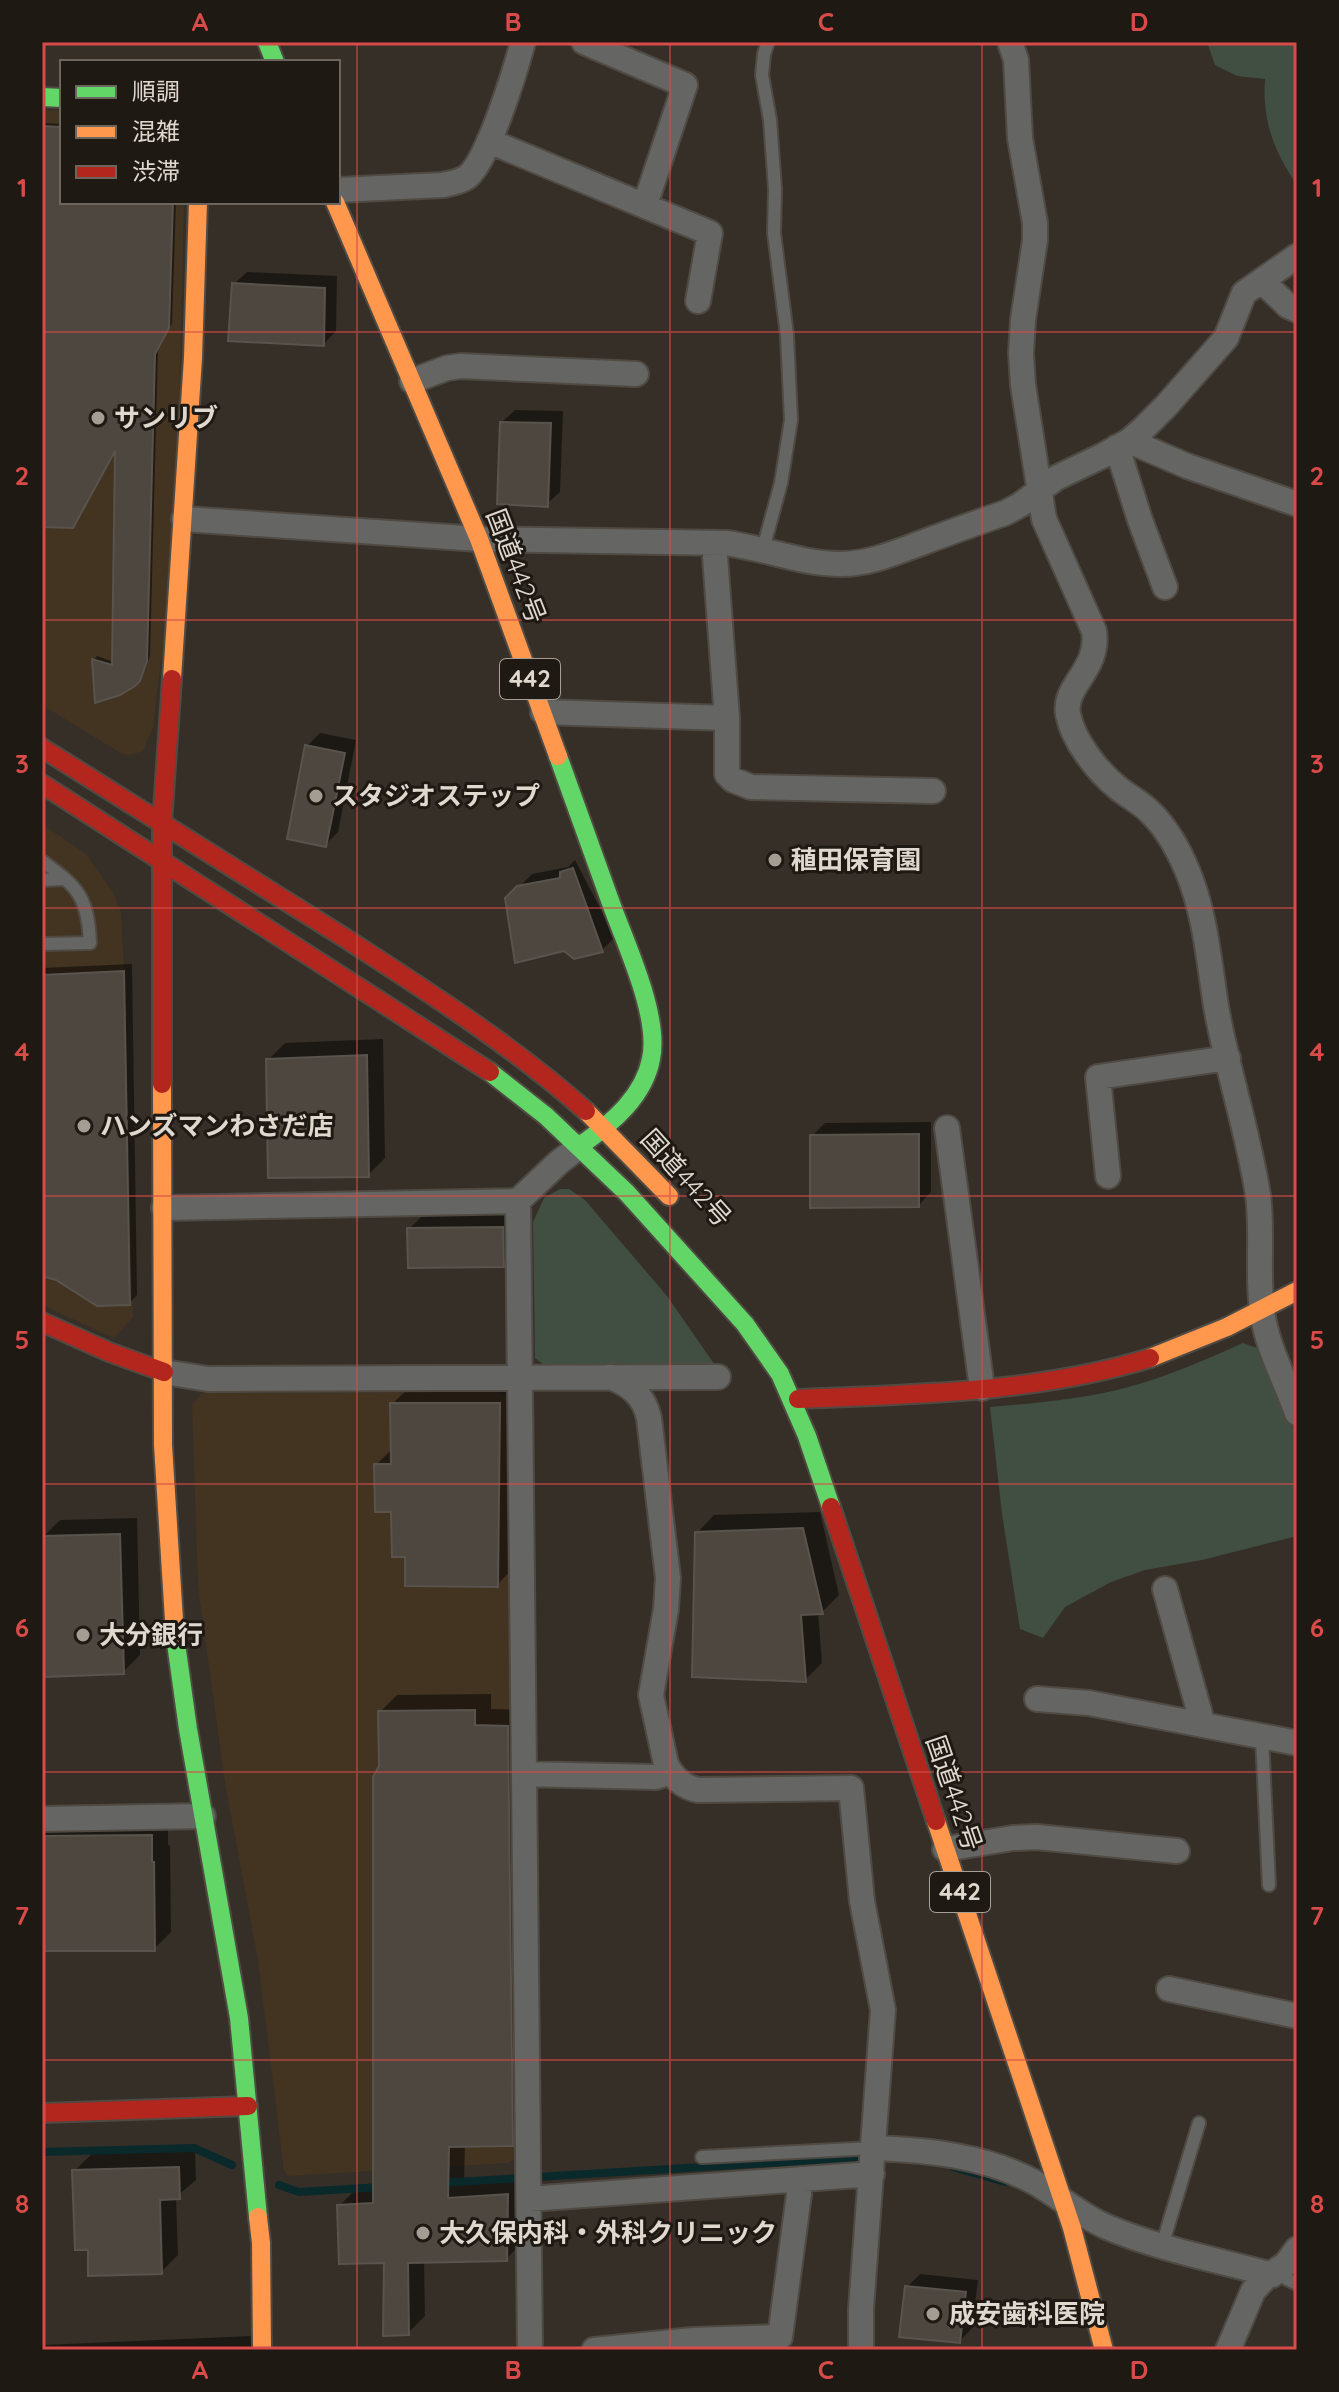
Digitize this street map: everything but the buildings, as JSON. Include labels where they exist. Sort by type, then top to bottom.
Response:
[{"type":"main road","points":[[198,204],[184,519],[162,823],[164,1459],[170,1582],[184,1707],[239,2018],[263,2274],[262,2350]]},
{"type":"main road","name":"国道442号","points":[[336,204],[479,539],[633,963],[650,1018],[652,1058],[647,1074],[625,1107],[605,1128],[580,1146]]},
{"type":"main road","name":"国道442号","points":[[42,748],[439,999],[535,1069],[605,1128],[678,1206]]},
{"type":"main road","name":"国道442号","points":[[42,784],[505,1082],[580,1146],[664,1231],[745,1324],[780,1374],[807,1436]]},
{"type":"main road","points":[[798,1399],[982,1388],[1068,1378],[1124,1366],[1200,1338],[1297,1291]]},
{"type":"main road","name":"国道442号","points":[[755,1307],[782,1356],[798,1399],[807,1436],[1063,2200],[1085,2271],[1104,2350]]},
{"type":"main road","points":[[42,1322],[164,1372]]},
{"type":"main road","points":[[42,2113],[248,2106]]},
{"type":"street","points":[[340,190],[443,185],[467,177],[479,163],[489,141],[523,42]]},
{"type":"street","points":[[584,42],[685,85],[645,205]]},
{"type":"street","points":[[1010,42],[1016,60],[1020,138],[1035,223],[1023,320],[1021,369],[1044,519],[1094,631],[1096,645],[1093,657],[1069,698],[1067,710],[1076,736],[1101,770],[1117,788],[1152,813],[1187,871],[1205,940],[1216,1007],[1258,1198],[1262,1310],[1297,1413]]},
{"type":"street","points":[[489,141],[710,233],[698,301]]},
{"type":"street","points":[[184,519],[479,539],[714,543],[763,549],[827,563],[865,561],[1005,513],[1056,478],[1123,444],[1166,406],[1226,338],[1244,293],[1297,256]]},
{"type":"street","points":[[1262,281],[1288,306],[1297,310]]},
{"type":"street","points":[[412,381],[461,366],[636,374]]},
{"type":"street","points":[[1123,444],[1297,504]]},
{"type":"street","points":[[1123,444],[1140,520],[1165,587]]},
{"type":"street","points":[[714,543],[727,718],[727,774],[751,787],[933,791]]},
{"type":"street","points":[[543,712],[727,718]]},
{"type":"street","points":[[1108,1176],[1098,1077],[1228,1058]]},
{"type":"street","points":[[947,1128],[982,1388]]},
{"type":"street","points":[[164,1208],[518,1201],[580,1146]]},
{"type":"street","points":[[518,1201],[530,2350]]},
{"type":"street","points":[[164,1372],[208,1379],[718,1377]]},
{"type":"street","points":[[610,1377],[627,1384],[640,1396],[649,1418],[668,1578],[666,1609],[651,1695],[670,1772],[680,1783],[698,1790],[851,1788],[862,1901],[883,2010],[861,2309],[861,2350]]},
{"type":"street","points":[[1165,1589],[1203,1725]]},
{"type":"street","points":[[1037,1699],[1089,1703],[1297,1743]]},
{"type":"street","points":[[524,1774],[656,1777],[670,1772]]},
{"type":"street","points":[[42,1819],[203,1816]]},
{"type":"street","points":[[945,1849],[1024,1836],[1177,1851]]},
{"type":"street","points":[[1169,1989],[1297,2016]]},
{"type":"street","points":[[874,2148],[970,2159],[1017,2174],[1103,2226],[1162,2246],[1281,2277]]},
{"type":"street","points":[[529,2199],[872,2174]]},
{"type":"street","points":[[594,2350],[693,2340],[780,2337],[801,2179]]},
{"type":"street","points":[[1228,2350],[1253,2291],[1281,2277],[1297,2249]]},
{"type":"lane","points":[[763,549],[781,483],[791,420],[787,335],[774,233],[775,189],[770,120],[762,75],[768,42]]},
{"type":"lane","points":[[42,861],[78,893],[89,914],[90,943],[42,944]]},
{"type":"lane","points":[[42,880],[65,879]]},
{"type":"lane","points":[[1262,1737],[1269,1885]]},
{"type":"lane","points":[[1162,2246],[1199,2123]]},
{"type":"lane","points":[[702,2157],[874,2148]]},
{"type":"shaded area","name":"サンリブ","points":[[42,110],[60,111],[60,204],[184,204],[176,537],[153,727],[143,751],[122,754],[42,705]]},
{"type":"shaded area","name":"ハンズマンわさだ店","points":[[42,824],[86,854],[113,893],[121,912],[133,1317],[114,1338],[42,1305]]},
{"type":"shaded area","points":[[495,1392],[507,1397],[510,1403],[514,2159],[508,2163],[288,2176],[284,2171],[258,1960],[225,1783],[198,1586],[192,1405],[202,1393]]},
{"type":"green space","points":[[1207,42],[1297,42],[1297,185],[1271,135],[1265,79],[1237,76],[1215,65]]},
{"type":"green space","points":[[560,1189],[569,1189],[585,1200],[667,1296],[717,1368],[550,1369],[535,1358],[533,1222],[544,1198]]},
{"type":"green space","points":[[1243,1343],[1260,1349],[1297,1436],[1297,1536],[1202,1560],[1145,1570],[1111,1582],[1065,1607],[1043,1638],[1020,1629],[1002,1514],[990,1407],[1062,1400],[1115,1390],[1175,1372]]},
{"type":"waterway","points":[[42,2152],[194,2148],[232,2165]]},
{"type":"waterway","points":[[439,2183],[868,2157]]},
{"type":"waterway","points":[[953,2167],[1005,2182]]},
{"type":"waterway","points":[[279,2185],[299,2192],[381,2187]]},
{"type":"traffic: fast","points":[[267,42],[274,60]]},
{"type":"traffic: fast","points":[[42,97],[60,98]]},
{"type":"traffic: fast","points":[[558,756],[647,1003],[653,1042],[642,1085],[626,1107],[584,1143]]},
{"type":"traffic: fast","points":[[490,1072],[546,1116],[627,1193],[745,1324],[780,1374],[807,1436],[831,1507]]},
{"type":"traffic: fast","points":[[175,1636],[188,1729],[239,2018],[258,2217]]},
{"type":"traffic: slow","points":[[172,679],[193,358],[198,204]]},
{"type":"traffic: slow","points":[[336,204],[479,539],[558,756]]},
{"type":"traffic: slow","points":[[162,1084],[163,1445],[175,1636]]},
{"type":"traffic: slow","points":[[586,1111],[669,1196]]},
{"type":"traffic: slow","points":[[1150,1358],[1227,1327],[1297,1291]]},
{"type":"traffic: slow","points":[[936,1821],[1072,2228],[1104,2350]]},
{"type":"traffic: slow","points":[[258,2217],[262,2350]]},
{"type":"traffic: jam","points":[[162,1084],[162,823],[172,679]]},
{"type":"traffic: jam","points":[[42,748],[438,999],[499,1041],[586,1111]]},
{"type":"traffic: jam","points":[[42,784],[490,1072]]},
{"type":"traffic: jam","points":[[42,1322],[164,1372]]},
{"type":"traffic: jam","points":[[798,1399],[1020,1385],[1107,1370],[1150,1358]]},
{"type":"traffic: jam","points":[[831,1507],[936,1821]]},
{"type":"traffic: jam","points":[[42,2113],[248,2106]]},
{"type":"place","name":"サンリブ","points":[[98,418]]},
{"type":"place","name":"スタジオステップ","points":[[316,796]]},
{"type":"place","name":"稙田保育園","points":[[775,860]]},
{"type":"place","name":"ハンズマンわさだ店","points":[[84,1126]]},
{"type":"place","name":"大分銀行","points":[[83,1635]]},
{"type":"place","name":"大久保内科・外科クリニック","points":[[423,2233]]},
{"type":"place","name":"成安歯科医院","points":[[933,2314]]}]
